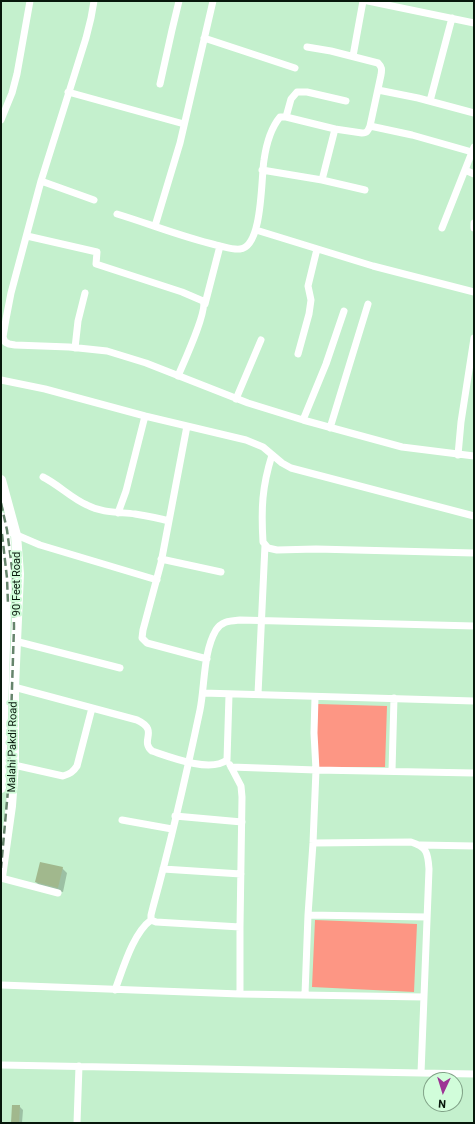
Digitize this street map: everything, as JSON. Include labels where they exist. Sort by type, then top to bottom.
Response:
[{"type":"main road","name":"90 Feet Road","points":[[1,480],[16,535],[19,574],[15,665]]},
{"type":"main road","name":"90 Feet Road","points":[[1,517],[7,545],[3,663]]},
{"type":"main road","name":"Malahi Pakdi Road","points":[[1,788],[3,663]]},
{"type":"main road","name":"Malahi Pakdi Road","points":[[1,877],[11,806],[14,765],[15,665]]},
{"type":"main road","points":[[3,730],[14,730]]},
{"type":"street","points":[[1,120],[12,93],[17,74],[30,1]]},
{"type":"street","points":[[94,1],[86,38],[41,182],[27,236],[6,319],[4,337],[6,342],[15,345],[106,351],[125,356],[236,399],[330,428],[402,447],[474,456]]},
{"type":"street","points":[[160,84],[179,1]]},
{"type":"street","points":[[155,226],[184,124],[213,1]]},
{"type":"street","points":[[353,56],[363,1]]},
{"type":"street","points":[[368,1],[474,23]]},
{"type":"street","points":[[430,101],[452,18]]},
{"type":"street","points":[[204,38],[295,68]]},
{"type":"street","points":[[117,214],[220,246],[241,249],[246,247],[256,230],[261,197],[262,170],[267,146],[280,117],[286,117],[362,134],[369,130],[382,69],[378,63],[353,56],[307,47]]},
{"type":"street","points":[[378,90],[430,101],[474,113]]},
{"type":"street","points":[[68,92],[184,124]]},
{"type":"street","points":[[286,117],[291,99],[297,92],[307,92],[346,101]]},
{"type":"street","points":[[370,126],[473,150],[442,228]]},
{"type":"street","points":[[322,180],[335,129]]},
{"type":"street","points":[[262,170],[322,180],[365,190]]},
{"type":"street","points":[[465,170],[474,174]]},
{"type":"street","points":[[41,182],[94,200]]},
{"type":"street","points":[[474,223],[474,228]]},
{"type":"street","points":[[256,230],[373,266],[474,292]]},
{"type":"street","points":[[27,236],[97,252],[96,264],[201,299],[205,304]]},
{"type":"street","points":[[178,376],[198,328],[220,246]]},
{"type":"street","points":[[298,354],[310,309],[311,300],[308,286],[317,249]]},
{"type":"street","points":[[75,348],[78,321],[85,293]]},
{"type":"street","points":[[330,428],[368,304]]},
{"type":"street","points":[[303,420],[344,311]]},
{"type":"street","points":[[458,455],[461,422],[474,338]]},
{"type":"street","points":[[236,399],[261,340]]},
{"type":"street","points":[[1,380],[246,440],[263,447],[291,468],[301,472],[474,516]]},
{"type":"street","points":[[118,513],[126,491],[145,416]]},
{"type":"street","points":[[187,426],[157,580],[142,638],[144,642],[207,659]]},
{"type":"street","points":[[258,694],[265,545],[263,542],[263,492],[266,474],[272,455]]},
{"type":"street","points":[[43,477],[87,506],[103,511],[149,516],[169,520]]},
{"type":"street","points":[[3,529],[40,545],[157,580]]},
{"type":"street","points":[[265,545],[276,550],[316,549],[474,553]]},
{"type":"street","points":[[161,559],[221,572]]},
{"type":"street","points":[[152,920],[152,907],[163,869],[189,762],[203,693],[207,659],[211,641],[221,624],[229,621],[261,621],[474,626]]},
{"type":"street","points":[[16,641],[120,668]]},
{"type":"street","points":[[14,686],[143,723],[148,728],[149,748],[158,753],[189,762],[210,765],[223,763],[227,760]]},
{"type":"street","points":[[203,693],[229,695],[258,694],[474,701]]},
{"type":"street","points":[[229,695],[227,760],[241,786],[242,797],[240,994]]},
{"type":"street","points":[[305,994],[316,770],[314,733],[315,697]]},
{"type":"street","points":[[392,771],[394,698]]},
{"type":"street","points":[[14,765],[63,776],[74,771],[92,708]]},
{"type":"street","points":[[231,767],[474,773]]},
{"type":"street","points":[[176,816],[242,822]]},
{"type":"street","points":[[122,820],[172,829]]},
{"type":"street","points":[[313,843],[411,842],[420,845],[474,846]]},
{"type":"street","points":[[420,845],[426,850],[429,869],[421,1073]]},
{"type":"street","points":[[163,869],[241,874]]},
{"type":"street","points":[[1,877],[58,893]]},
{"type":"street","points":[[308,915],[427,917]]},
{"type":"street","points":[[152,920],[167,923],[240,927]]},
{"type":"street","points":[[115,990],[138,936],[145,925],[152,920]]},
{"type":"street","points":[[1,985],[240,994],[424,997]]},
{"type":"street","points":[[1,1066],[79,1066],[474,1074]]},
{"type":"street","points":[[77,1123],[79,1066]]},
{"type":"shaded area","points":[[318,704],[387,706],[385,767],[315,767]]},
{"type":"shaded area","points":[[315,920],[417,924],[414,992],[312,987]]},
{"type":"building","points":[[40,862],[63,867],[58,888],[35,882]]},
{"type":"building","points":[[12,1105],[20,1105],[19,1123],[11,1123]]},
{"type":"railway","points":[[1,503],[7,530],[13,576],[14,627],[9,779],[1,868]]},
{"type":"railway","points":[[2,534],[7,578],[8,604]]}]
